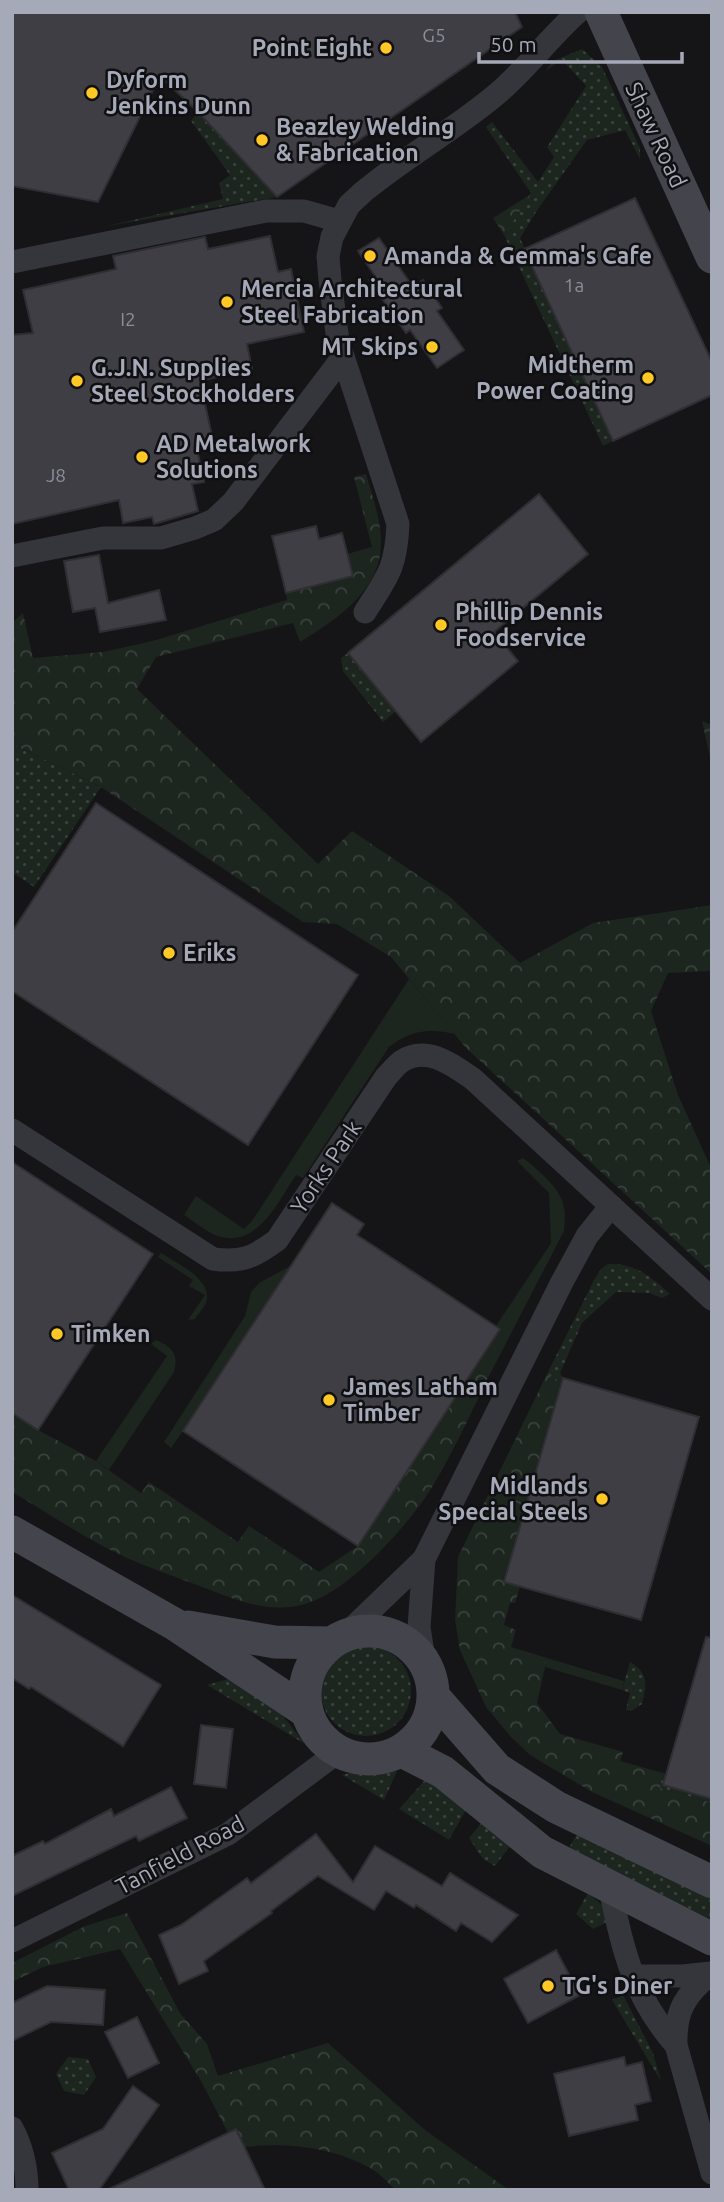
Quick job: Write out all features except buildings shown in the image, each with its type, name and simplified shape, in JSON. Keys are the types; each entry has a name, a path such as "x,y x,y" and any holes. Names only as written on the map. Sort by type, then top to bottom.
{"main road":[{"name":"Shaw Road","path":"601,12 712,257"},
{"path":"12,1532 176,1625 307,1712"},
{"path":"176,1625 275,1642 337,1640"},
{"path":"373,1630 394,1635 406,1642 424,1660 433,1684 434,1697 427,1724 416,1740 402,1751 375,1760 356,1759 338,1752 319,1736 307,1712 304,1698 309,1670 316,1658 337,1640 351,1633 373,1630"},
{"path":"434,1697 497,1769 556,1807 712,1882"},
{"path":"402,1751 443,1772 542,1852 712,1939"}],"street":[{"path":"365,612 391,573 397,552 398,524 338,341 328,256 332,237 349,205 380,177 469,117 500,92 557,30 578,12"},
{"path":"12,261 266,211 304,211 339,221"},
{"path":"12,556 103,538 160,538 214,520 233,502 343,357"},
{"name":"Yorks Park","path":"12,1129 213,1259 234,1261 257,1255 277,1241 386,1077 402,1061 417,1056 438,1057 473,1079 712,1299"},
{"path":"337,1640 424,1559 562,1282 587,1236 611,1206"},
{"path":"424,1559 419,1627 424,1660"},
{"name":"Tanfield Road","path":"12,1941 229,1834 338,1752"},
{"path":"610,1888 621,1941 632,1976 656,2024 676,2046"},
{"path":"632,1976 711,1973"},
{"path":"711,1973 690,1994 677,2018 676,2046 712,2174"},
{"path":"12,2128 24,2164 27,2190"}],"green space":[{"path":"582,49 602,67 640,148 640,159 625,130 587,140 520,238 613,441 603,446 504,235 531,193 486,127 492,122 538,182 554,157 547,147 586,86 562,60 545,71 553,61"},
{"path":"198,112 277,197 107,226 223,199 219,183 230,175 191,121"},
{"path":"531,194 504,235 493,218"},
{"path":"366,474 378,516 381,542 374,575 354,602 328,624 300,642 293,623 156,657 137,689 318,864 352,831 449,896 520,963 593,923 712,905 712,971 668,973 651,1011 678,1095 712,1170 712,1274 466,1048 391,957 337,924 303,922 101,787 12,744 12,623 23,613 33,658 103,652 153,641 287,600 286,593 352,576 347,554 372,547 354,477"},
{"path":"348,653 396,711 383,722 343,671 341,658"},
{"path":"702,721 712,725 712,766"},
{"path":"12,744 101,787 34,887 12,872"},
{"path":"409,979 455,1034 420,1032 389,1047 303,1178 296,1175 275,1208 257,1228 234,1238 221,1237 206,1231 184,1215 196,1196 244,1229 252,1221"},
{"path":"523,1158 556,1189 564,1207 564,1231 488,1378 474,1369 500,1329 496,1326 551,1243 549,1193 517,1161"},
{"path":"161,1253 193,1274 205,1288 207,1296 205,1305 195,1319 188,1320 205,1295 189,1286 193,1280 158,1257"},
{"path":"608,1264 635,1269 670,1294 662,1298 649,1293 616,1292 582,1323 560,1373 563,1378 561,1382 547,1374 594,1280"},
{"path":"292,1265 171,1448 164,1442 245,1316 251,1292 259,1283"},
{"path":"156,1340 173,1352 176,1360 174,1372 109,1470 96,1461 167,1356 151,1344"},
{"path":"474,1369 488,1378 449,1457 425,1498 396,1535 360,1570 322,1597 305,1604 277,1608 250,1604 153,1569 97,1543 12,1492 12,1413 96,1461 141,1493 149,1482 238,1542 249,1526 319,1572 358,1546"},
{"path":"547,1374 561,1382 504,1581 520,1586 515,1603 510,1603 504,1625 516,1630 511,1647 547,1658 537,1703 560,1734 623,1752 620,1761 663,1773 660,1788 712,1803 712,1846 592,1792 530,1755 486,1707 460,1650 455,1620 458,1557"},
{"path":"357,1646 375,1646 391,1653 404,1666 411,1682 411,1700 404,1716 391,1729 375,1736 357,1736 341,1729 328,1716 321,1700 321,1682 328,1666 341,1653"},
{"path":"547,1658 624,1681 622,1690 545,1667"},
{"path":"630,1662 641,1671 645,1680 642,1704 631,1711 626,1710 630,1693 622,1690"},
{"path":"235,1677 276,1707 305,1744 207,1685"},
{"path":"362,1770 397,1771 384,1800 342,1775"},
{"path":"663,1773 666,1774 663,1785 712,1799 712,1803 659,1788"},
{"path":"426,1779 467,1808 449,1840 399,1809"},
{"path":"482,1822 510,1846 495,1866 483,1859 469,1838"},
{"path":"577,1834 712,1896 712,1920 569,1848"},
{"path":"588,1893 604,1907 608,1922 593,1929 576,1914"},
{"path":"127,1913 180,2013 207,2044 218,2076 328,2043 425,2130 509,2190 396,2190 375,2171 361,2163 329,2152 295,2146 245,2147 236,2129 228,2133 201,2081 120,1949 43,1967 12,1982 12,1963 85,1926"},
{"path":"623,1995 653,2053 661,2081 612,2000"},
{"path":"68,2057 88,2059 96,2077 84,2095 64,2091 56,2074"}],"place":[{"name":"Point Eight","path":"386,48"},
{"name":"Dyform Jenkins Dunn","path":"92,93"},
{"name":"Beazley Welding & Fabrication","path":"262,140"},
{"name":"Amanda & Gemma's Cafe","path":"370,256"},
{"name":"Mercia Architectural Steel Fabrication","path":"227,302"},
{"name":"MT Skips","path":"432,347"},
{"name":"Midtherm Power Coating","path":"648,378"},
{"name":"G.J.N. Supplies Steel Stockholders","path":"77,381"},
{"name":"AD Metalwork Solutions","path":"142,457"},
{"name":"Phillip Dennis Foodservice","path":"441,625"},
{"name":"Eriks","path":"169,953"},
{"name":"Timken","path":"57,1334"},
{"name":"James Latham Timber","path":"329,1400"},
{"name":"Midlands Special Steels","path":"602,1499"},
{"name":"TG's Diner","path":"548,1986"}]}
